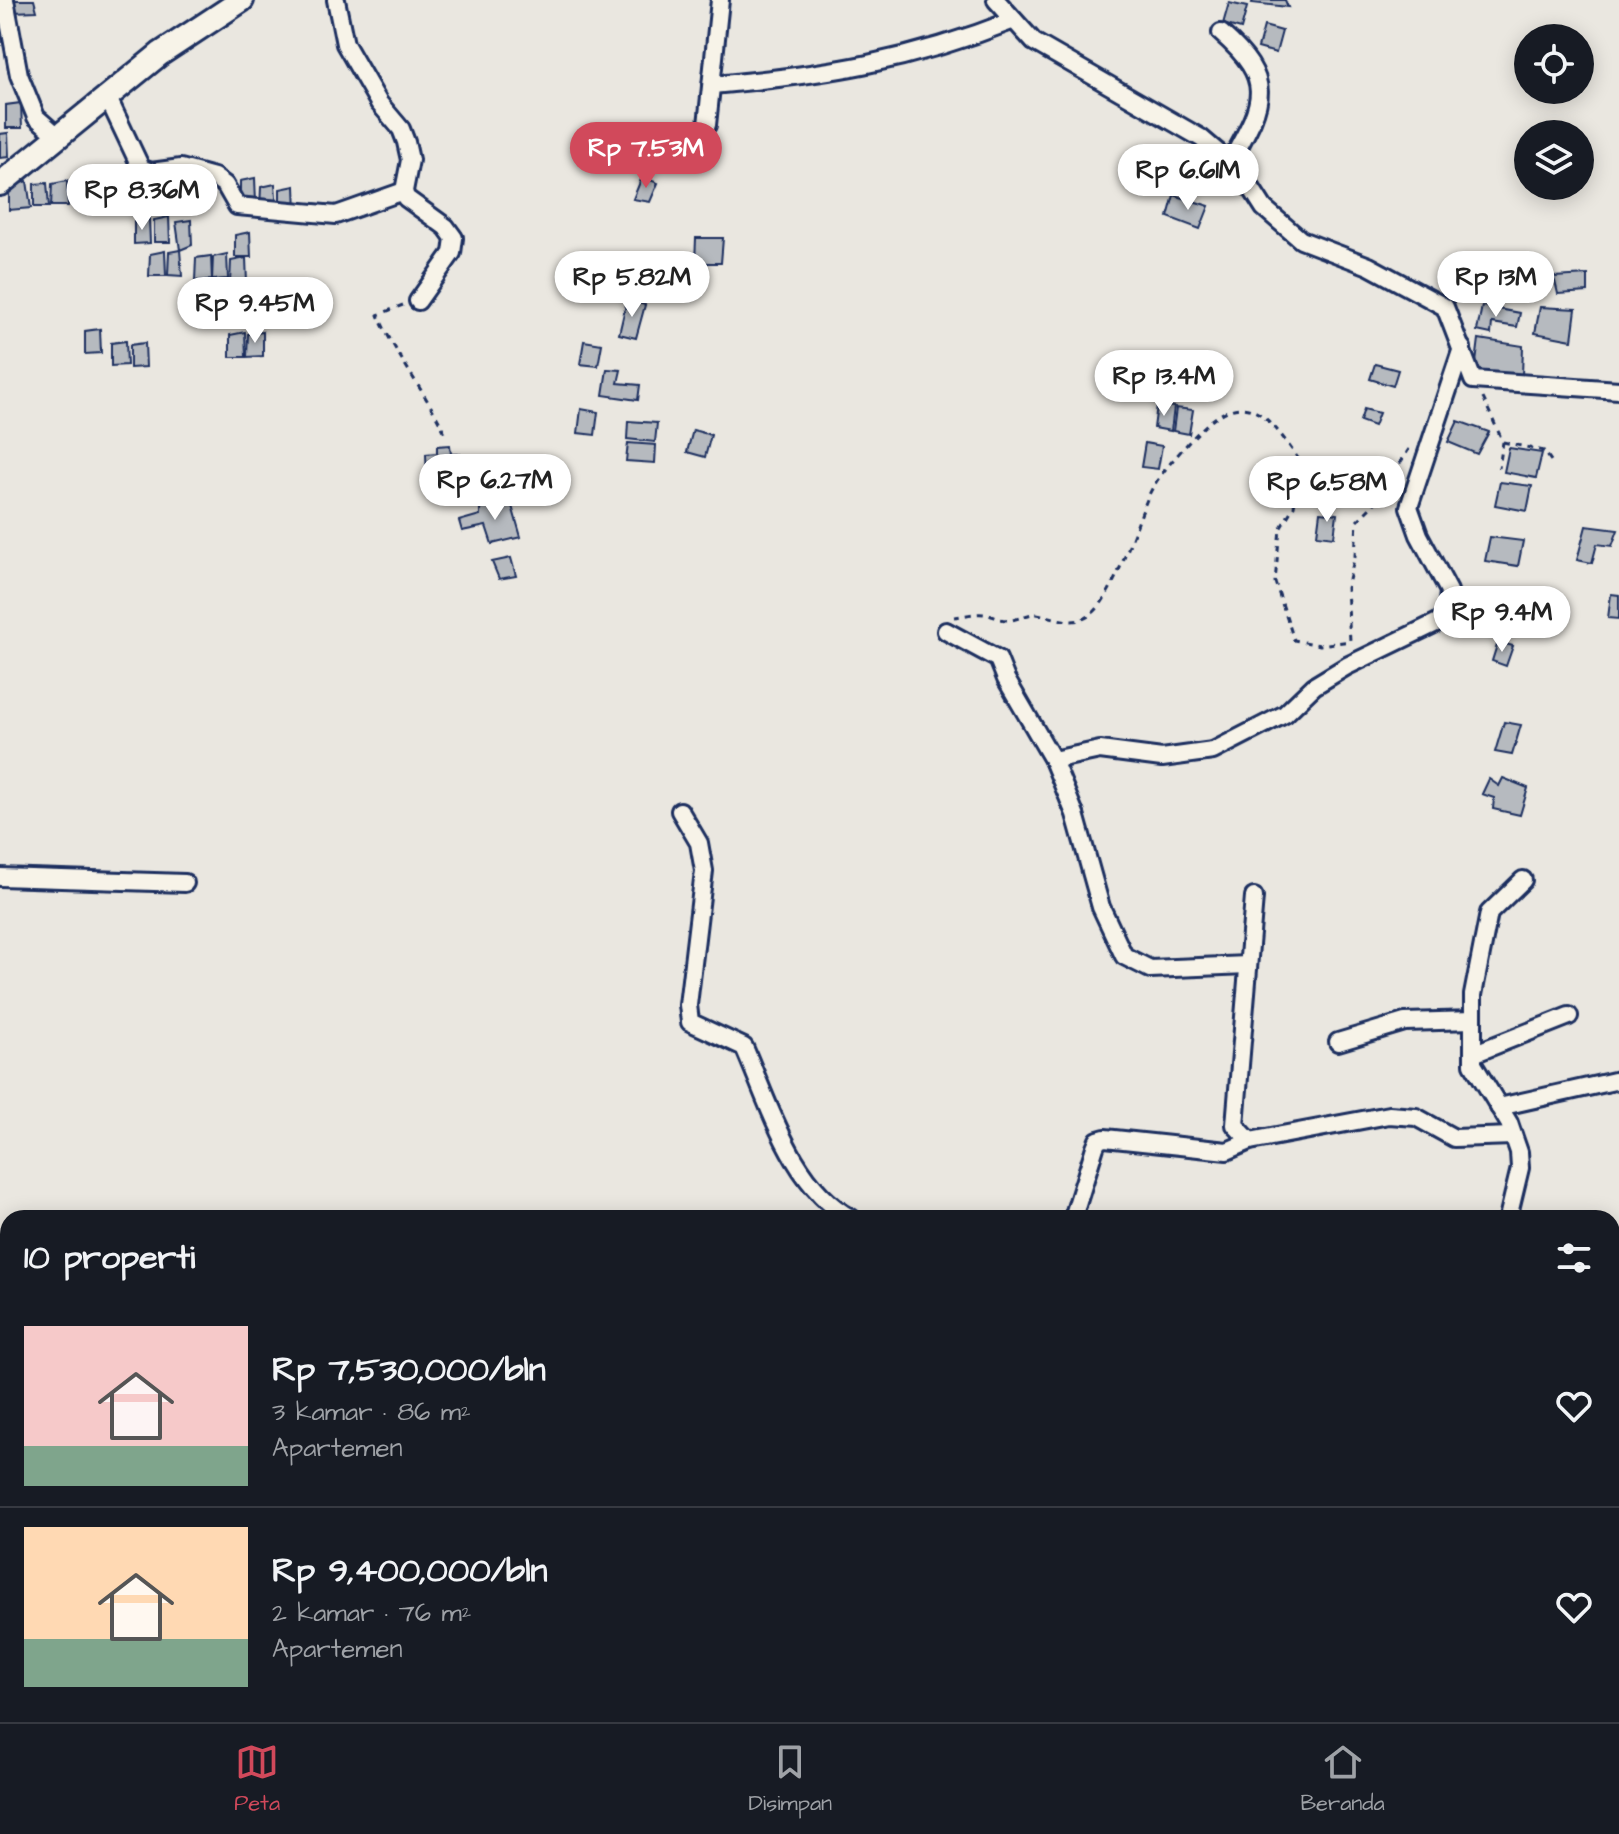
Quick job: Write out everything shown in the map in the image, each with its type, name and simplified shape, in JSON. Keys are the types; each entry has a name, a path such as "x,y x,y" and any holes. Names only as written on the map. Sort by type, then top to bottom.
{"street":[{"path":"5,0 19,75 36,117 60,138"},
{"path":"0,184 160,54 242,0"},
{"path":"336,0 345,44 379,103 401,129 406,142 410,160 404,191 413,205 446,227 454,238 452,253 418,301"},
{"path":"707,125 720,0"},
{"path":"996,0 1034,42 1201,138 1241,172 1264,208 1301,240 1369,266 1445,307 1473,380 1619,390"},
{"path":"712,85 813,76 878,64 959,42 1014,20"},
{"path":"1221,33 1242,52 1254,71 1260,91 1259,110 1230,163"},
{"path":"107,96 141,168 151,172 181,168 214,177 225,185 238,207 336,215 404,191"},
{"path":"1053,760 1100,750 1162,758 1213,751 1285,714 1314,686 1347,666 1438,622 1447,614 1449,591 1419,535 1409,507 1462,348"},
{"path":"946,631 998,659 1006,679 1053,760 1075,814 1101,907 1124,956 1150,969 1248,965"},
{"path":"680,811 699,843 704,871 688,1005 690,1022 744,1047 794,1161 837,1210"},
{"path":"0,877 185,883"},
{"path":"1510,1210 1520,1168 1513,1136 1473,1064 1473,995 1489,913 1523,880"},
{"path":"1250,1141 1235,1125 1254,897"},
{"path":"1473,1054 1569,1016"},
{"path":"1338,1042 1405,1022 1473,1020"},
{"path":"1499,1107 1619,1080"},
{"path":"1076,1210 1098,1140 1227,1151 1250,1141 1389,1115 1416,1117 1454,1138 1513,1136"}],"path":[{"path":"418,301 378,315 391,345 432,406 447,437"},
{"path":"1473,380 1503,442 1499,468"},
{"path":"946,631 954,617 983,614 1009,621 1033,613 1069,623 1093,613 1117,570 1149,494 1175,457 1210,418 1236,407 1260,413 1278,429 1301,463 1294,506 1280,529 1275,582 1294,640 1320,645 1350,641 1347,588 1355,556 1357,521 1374,504 1414,442"},
{"path":"1503,442 1544,451 1554,465"}],"building":[{"path":"13,0 34,0 37,11 13,12"},
{"path":"1253,0 1285,0 1288,7 1252,3"},
{"path":"1229,3 1247,7 1241,29 1223,24"},
{"path":"1264,26 1282,31 1276,53 1258,48"},
{"path":"21,103 22,128 6,128 6,105"},
{"path":"8,133 9,157 0,158 0,134"},
{"path":"642,177 658,183 650,202 633,199"},
{"path":"255,178 256,203 240,203 240,181"},
{"path":"27,181 31,208 9,210 9,187"},
{"path":"67,181 68,206 51,206 52,184"},
{"path":"47,183 49,207 34,207 34,184"},
{"path":"275,184 277,209 260,209 261,187"},
{"path":"295,186 296,211 280,211 280,189"},
{"path":"1174,195 1209,206 1200,229 1168,217"},
{"path":"169,217 170,242 154,242 154,220"},
{"path":"149,219 150,243 134,244 134,221"},
{"path":"191,220 192,245 180,250 176,222"},
{"path":"250,232 251,257 235,257 235,235"},
{"path":"696,238 723,238 721,263 695,263"},
{"path":"180,250 182,276 168,275 169,252"},
{"path":"165,251 166,276 149,276 150,254"},
{"path":"227,254 228,279 212,280 213,257"},
{"path":"211,256 212,280 195,281 196,258"},
{"path":"246,258 247,283 230,283 231,261"},
{"path":"666,260 683,262 679,286 663,283"},
{"path":"1588,275 1588,292 1558,294 1554,277"},
{"path":"228,288 230,313 213,313 214,290"},
{"path":"627,300 645,305 636,338 619,334"},
{"path":"1482,306 1520,313 1517,327 1492,323 1491,334 1477,331"},
{"path":"1540,307 1576,309 1572,340 1535,333"},
{"path":"100,329 101,353 85,354 85,331"},
{"path":"245,332 246,357 230,357 230,335"},
{"path":"263,332 263,356 247,357 248,334"},
{"path":"1479,339 1523,346 1522,376 1475,371"},
{"path":"126,341 127,365 111,366 111,343"},
{"path":"584,341 602,344 598,366 580,364"},
{"path":"145,343 146,367 130,368 130,345"},
{"path":"1375,364 1398,370 1393,386 1370,379"},
{"path":"607,369 621,370 618,383 640,385 638,400 603,395"},
{"path":"1157,405 1174,407 1171,431 1154,428"},
{"path":"1176,408 1193,410 1189,434 1173,431"},
{"path":"581,409 598,412 595,435 578,433"},
{"path":"1364,409 1379,413 1374,426 1360,421"},
{"path":"628,421 657,423 655,442 627,439"},
{"path":"1458,421 1489,432 1477,454 1448,442"},
{"path":"693,430 711,435 705,457 687,452"},
{"path":"628,443 656,445 655,463 626,461"},
{"path":"1145,443 1162,446 1158,469 1141,467"},
{"path":"450,445 451,454 460,454 463,479 427,478 426,454 437,453 437,446"},
{"path":"1509,448 1542,453 1536,478 1504,472"},
{"path":"1500,482 1532,486 1527,511 1495,505"},
{"path":"510,499 521,537 492,544 486,526 462,531 459,521 480,515 480,508"},
{"path":"1320,512 1337,514 1334,537 1317,535"},
{"path":"1586,526 1618,530 1612,546 1597,544 1592,563 1577,560"},
{"path":"1490,537 1523,541 1518,566 1485,561"},
{"path":"511,558 516,576 499,579 492,562"},
{"path":"1611,594 1619,595 1619,619 1608,618"},
{"path":"1498,642 1513,646 1506,666 1492,661"},
{"path":"1504,722 1521,725 1512,755 1495,752"},
{"path":"1503,778 1528,788 1520,815 1493,809 1494,798 1482,794 1489,779 1499,786"}]}
